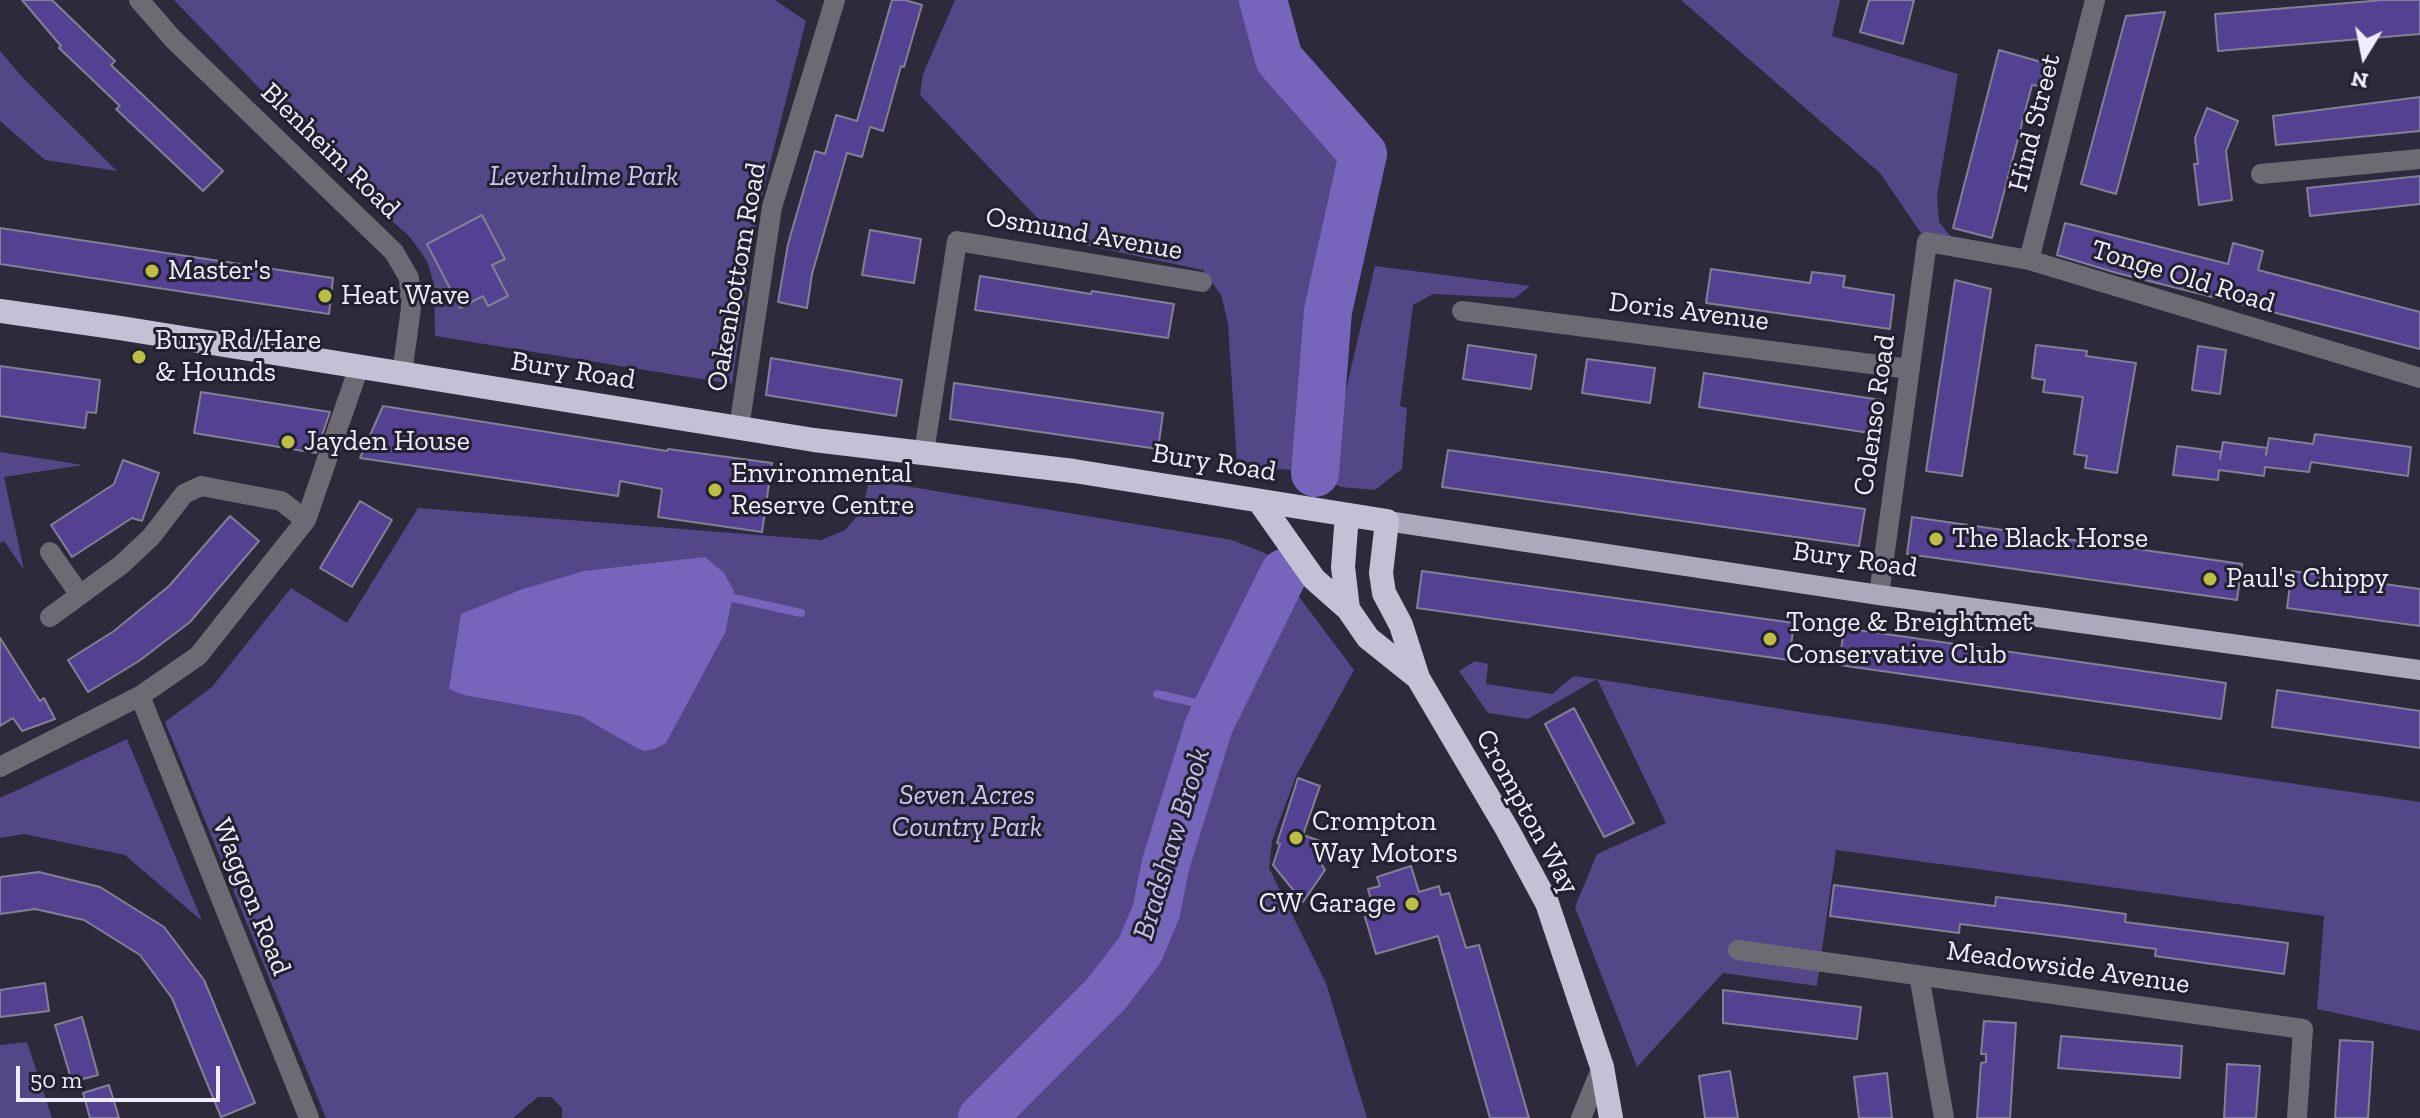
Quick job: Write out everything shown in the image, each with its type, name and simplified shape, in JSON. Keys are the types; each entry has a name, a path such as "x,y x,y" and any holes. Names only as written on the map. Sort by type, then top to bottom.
{"highway":[{"name":"Bury Road","path":"0,311 814,440 1074,471 1387,521"},
{"name":"Crompton Way","path":"1259,501 1314,579 1348,609 1368,638 1418,678"},
{"path":"1347,515 1343,567 1348,609"},
{"name":"Crompton Way","path":"1387,521 1381,583 1389,608 1401,625 1418,678 1547,903 1602,1067 1611,1118"}],"main road":[{"name":"Bury Road","path":"1387,521 1879,595 2420,670"}],"street":[{"name":"Blenheim Road","path":"139,0 173,39 394,252 409,278 411,308 402,374"},
{"name":"Oakenbottom Road","path":"739,428 772,207 835,0"},
{"name":"Hind Street","path":"2029,260 2095,0"},
{"path":"2261,174 2420,159"},
{"name":"Osmund Avenue","path":"924,452 957,241 1202,282"},
{"name":"Tonge Old Road","path":"1927,242 2029,260 2420,378"},
{"name":"Colenso Road","path":"1879,595 1927,242"},
{"name":"Doris Avenue","path":"1462,311 1910,369"},
{"path":"0,767 140,696 198,656 306,520 359,367"},
{"path":"50,617 121,565 151,537 184,494 201,486 281,501 306,520"},
{"path":"50,552 80,595"},
{"name":"Waggon Road","path":"140,696 309,1118"},
{"name":"Meadowside Avenue","path":"1738,950 2303,1029 2297,1118"},
{"path":"1919,975 1944,1118"},
{"path":"1581,1118 1602,1067"}],"green space":[{"name":"Leverhulme Park","path":"174,0 775,0 806,21 757,215 732,384 435,336 434,284 427,261 410,237 360,192"},
{"path":"955,0 1263,0 1279,59 1363,154 1328,311 1315,473 1237,464 1228,323 1221,295 1203,270 1084,245 1046,227 920,95 923,74"},
{"path":"1681,0 1840,0 1832,36 1958,74 1937,196 1939,222 1960,248 1927,242 1880,173"},
{"path":"0,51 117,171 45,160 0,121"},
{"path":"1375,266 1530,286 1515,298 1433,294 1413,305 1400,406 1407,408 1402,469 1375,490 1341,487 1325,479"},
{"path":"0,452 83,465 4,477 24,570 4,541 0,543"},
{"name":"Seven Acres Country Park","path":"869,480 1232,540 1267,554 1354,670 1296,776 1272,841 1269,868 1326,983 1367,1118 562,1118 562,1108 551,1097 538,1097 513,1118 326,1118 165,722 212,687 291,588 347,623 418,508 821,540 845,530 854,520 863,507"},
{"path":"1475,661 1488,664 1486,684 1552,694 1574,676 1597,679 1528,719 1488,713 1459,671"},
{"path":"1597,679 1800,712 2420,802 2420,1031 2317,1009 2324,916 1836,850 1817,986 1723,973 1637,1067 1575,907 1597,854 1666,823"},
{"path":"127,739 202,921 125,855 24,834 0,838 0,798"},
{"path":"27,1042 52,1118 0,1118 0,1045"}],"shaded area":[{"path":"705,557 724,573 734,591 725,633 666,743 655,749 644,751 635,747 581,716 464,695 449,689 461,614 520,590 584,571"}],"building":[{"path":"22,0 52,0 115,61 111,65 223,171 203,191 116,109 120,106 59,48 61,46"},
{"path":"892,0 922,5 883,131 870,127 862,157 847,153 812,274 807,308 778,302 788,244 815,151 825,154 836,115 857,121"},
{"path":"1869,0 1914,0 1903,44 1860,32"},
{"path":"2384,0 2420,0 2420,34 2218,51 2215,14"},
{"path":"2165,12 2116,194 2081,184 2126,16"},
{"path":"1999,50 2045,63 2039,86 2032,85 1992,238 1953,228"},
{"path":"2420,97 2420,131 2276,145 2273,116"},
{"path":"2207,108 2238,121 2226,151 2232,200 2199,205 2194,164 2198,164 2195,138"},
{"path":"2420,176 2420,204 2310,216 2307,188"},
{"path":"482,215 505,259 492,265 508,296 488,306 483,296 460,308 427,244"},
{"path":"2065,223 2228,264 2233,243 2263,251 2258,270 2420,312 2420,349 2057,255"},
{"path":"0,228 333,278 329,314 0,264"},
{"path":"870,230 921,239 914,283 862,275"},
{"path":"1711,269 1810,283 1812,272 1845,276 1843,287 1894,295 1890,329 1706,303"},
{"path":"980,276 1174,304 1168,338 975,310"},
{"path":"1955,280 1991,289 1962,476 1926,471"},
{"path":"1468,345 1536,355 1531,389 1463,379"},
{"path":"2036,345 2087,351 2086,356 2136,363 2117,473 2085,468 2087,456 2074,454 2083,397 2043,392 2045,380 2032,378"},
{"path":"2198,346 2226,350 2220,394 2192,390"},
{"path":"771,358 902,380 896,416 766,395"},
{"path":"1587,359 1655,368 1650,403 1582,393"},
{"path":"0,366 100,380 96,413 87,412 85,428 0,416"},
{"path":"1704,373 1881,400 1876,434 1699,407"},
{"path":"954,383 1163,413 1158,449 950,419"},
{"name":"Jayden House","path":"201,392 330,412 316,453 194,433"},
{"path":"383,406 667,451 772,463 762,532 658,517 662,489 620,481 618,496 360,458"},
{"path":"2315,434 2411,447 2408,476 2311,462 2309,472 2265,467 2264,476 2219,470 2218,480 2173,475 2177,446 2221,452 2220,459 2223,442 2267,448 2266,455 2269,438 2313,444"},
{"path":"1448,450 1865,509 1859,546 1442,487"},
{"path":"123,460 159,473 142,521 132,518 72,557 51,525 114,484"},
{"path":"360,501 392,520 352,587 320,568"},
{"path":"230,516 259,541 190,622 139,661 88,692 68,660 114,631 169,586"},
{"path":"1912,517 2242,564 2237,600 1907,554"},
{"path":"1422,571 1794,623 1789,660 1417,608"},
{"path":"2292,571 2420,589 2420,626 2287,608"},
{"path":"1844,628 2226,683 2221,719 1839,665"},
{"path":"0,638 40,701 44,698 55,719 22,731 13,718 0,726"},
{"path":"2277,690 2420,711 2420,748 2272,727"},
{"path":"1574,708 1634,823 1604,837 1545,724"},
{"name":"Crompton Way Motors","path":"1298,778 1320,786 1303,835 1323,842 1318,858 1325,870 1303,902 1273,865"},
{"path":"1411,866 1419,892 1439,886 1441,895 1449,893 1466,948 1479,945 1529,1118 1490,1118 1438,936 1376,954 1365,917 1375,914 1368,889 1380,886 1377,877"},
{"path":"39,872 100,887 164,927 204,980 255,1103 221,1117 172,998 140,955 84,920 35,909 0,914 0,877"},
{"path":"1834,885 1995,906 1996,897 2061,905 2126,914 2125,922 2288,943 2284,974 2155,956 2156,949 2057,936 1960,924 1959,933 1830,916"},
{"path":"45,983 49,1011 0,1017 0,990"},
{"path":"1723,990 1861,1007 1857,1039 1723,1023"},
{"path":"82,1017 98,1075 72,1082 55,1025"},
{"path":"1984,1021 2016,1023 2010,1118 1977,1118 1981,1063 1986,1062 1986,1054 1981,1054"},
{"path":"2061,1036 2182,1046 2180,1078 2058,1068"},
{"path":"2340,1040 2373,1042 2368,1118 2335,1118"},
{"path":"2227,1064 2260,1066 2256,1118 2224,1118"},
{"path":"1730,1071 1738,1118 1705,1118 1699,1076"},
{"path":"1887,1073 1892,1118 1859,1118 1854,1077"},
{"path":"109,1085 119,1118 90,1118 83,1093"}],"waterway":[{"name":"Bradshaw Brook","path":"1263,0 1279,59 1363,154 1328,311 1315,473"},
{"name":"Bradshaw Brook","path":"982,1118 1106,994 1140,950 1156,912 1166,863 1209,725 1284,573"},
{"path":"733,598 801,613"},
{"path":"1157,694 1218,708"}],"place":[{"name":"Master's","path":"152,271"},
{"name":"Heat Wave","path":"325,296"},
{"name":"Bury Rd/Hare & Hounds","path":"139,357"},
{"name":"Jayden House","path":"288,442"},
{"name":"Environmental Reserve Centre","path":"715,490"},
{"name":"The Black Horse","path":"1936,539"},
{"name":"Paul's Chippy","path":"2210,579"},
{"name":"Tonge & Breightmet Conservative Club","path":"1770,639"},
{"name":"Crompton Way Motors","path":"1296,838"},
{"name":"CW Garage","path":"1412,904"}]}
